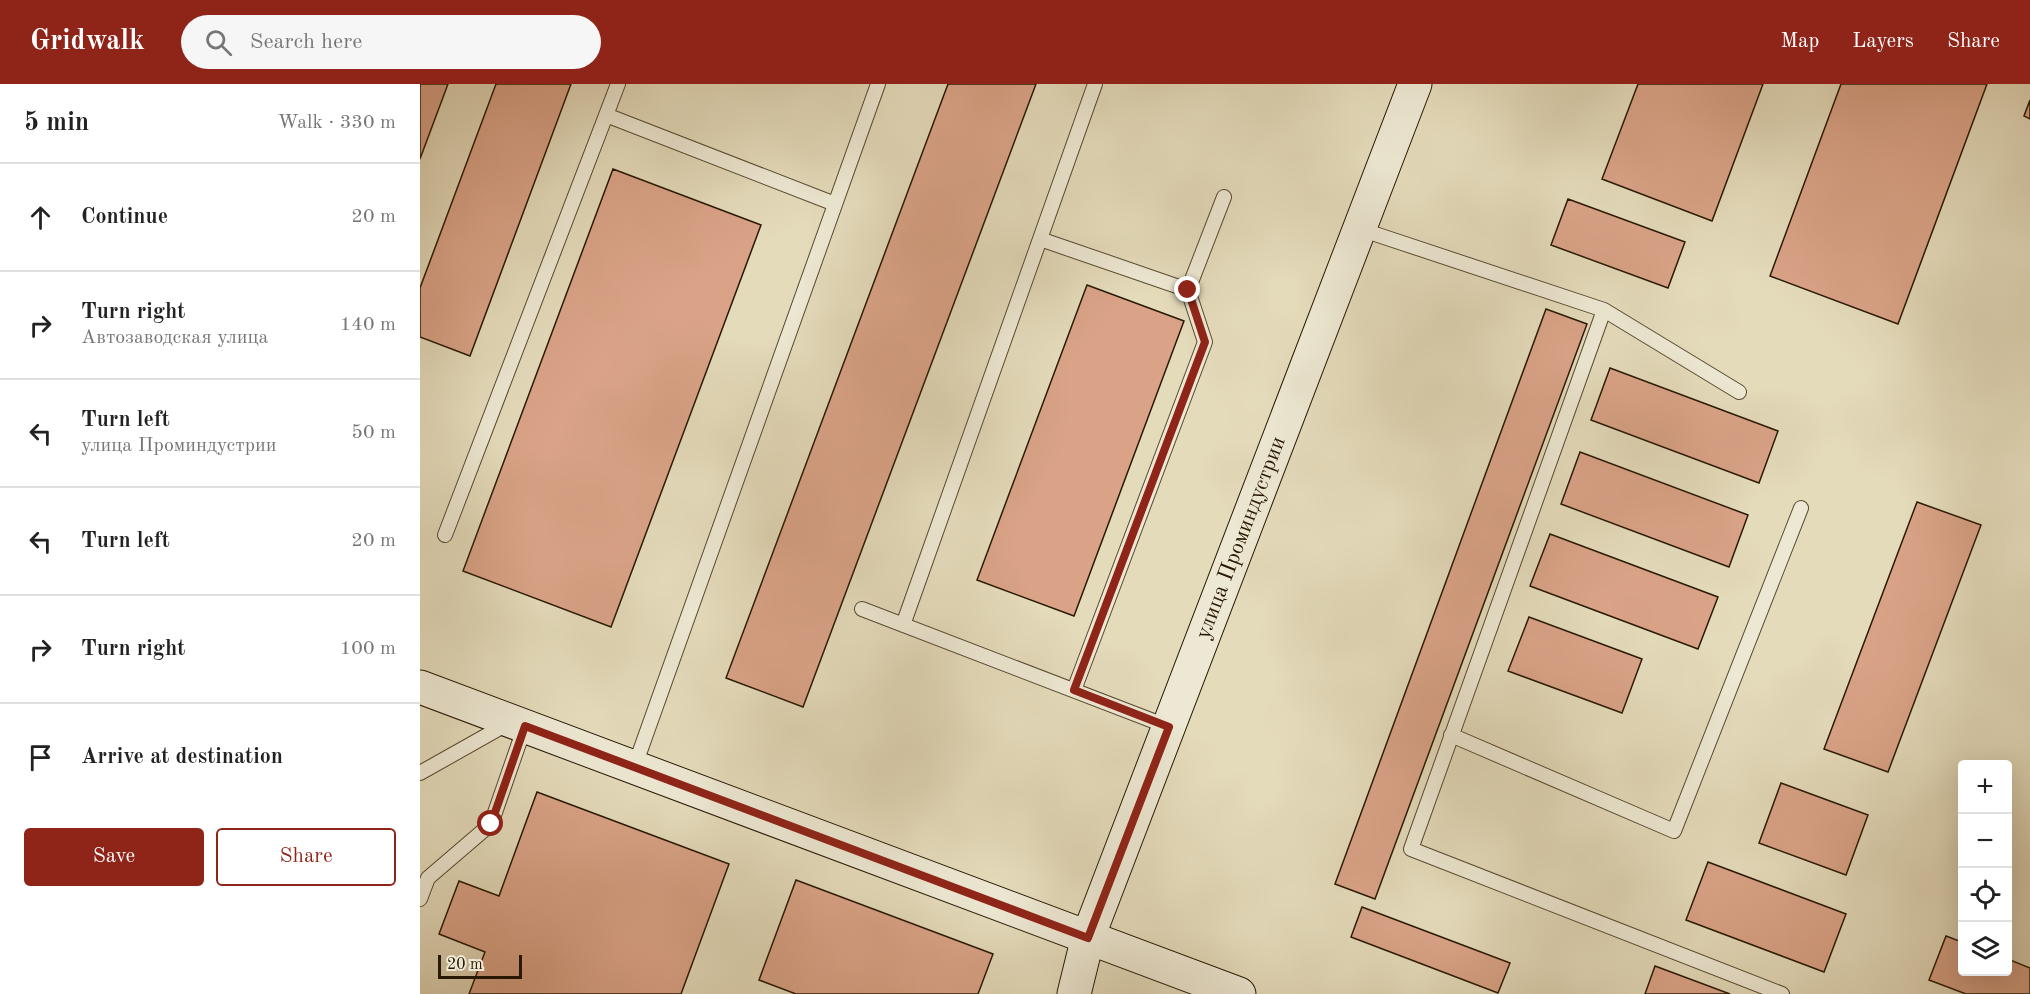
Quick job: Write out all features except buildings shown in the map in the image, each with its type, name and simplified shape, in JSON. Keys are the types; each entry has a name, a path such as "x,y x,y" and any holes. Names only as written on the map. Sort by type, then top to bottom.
{"main road":[{"name":"улица Проминдустрии","path":"1074,994 1088,938 1415,84"},
{"path":"420,687 1233,993"}],"lane":[{"path":"445,535 618,84"},
{"path":"634,768 878,84"},
{"path":"903,625 1095,84"},
{"path":"606,115 835,204"},
{"path":"1074,690 1205,342 1188,290 1224,197"},
{"path":"1360,229 1604,310 1739,392"},
{"path":"1040,239 1188,290"},
{"path":"1604,310 1411,849 1782,994"},
{"path":"1451,735 1674,831 1801,508"},
{"path":"862,609 1169,727"},
{"path":"420,773 518,724"},
{"path":"420,899 428,878 491,824 518,724"}],"route":[{"path":"491,824 525,726 1088,938 1169,727 1074,690 1205,342 1188,290"}]}
